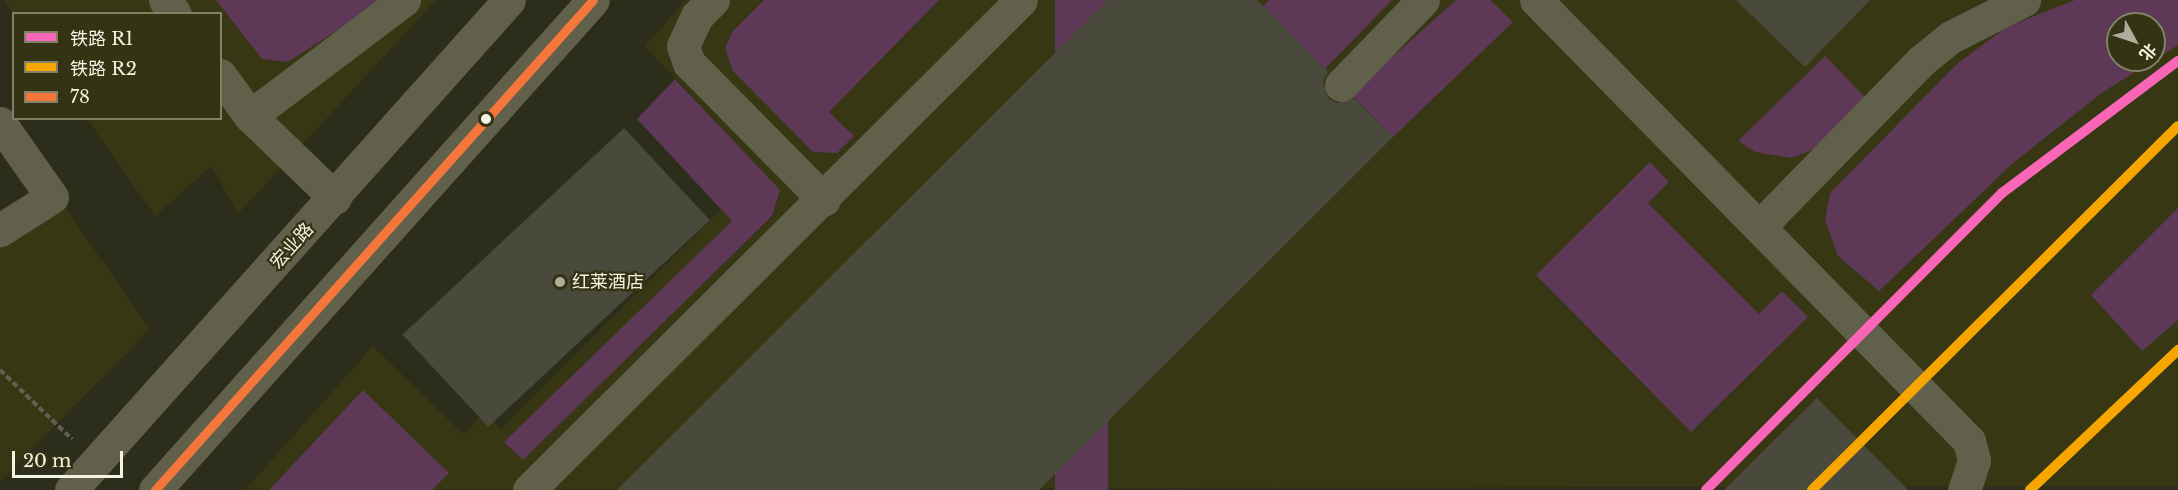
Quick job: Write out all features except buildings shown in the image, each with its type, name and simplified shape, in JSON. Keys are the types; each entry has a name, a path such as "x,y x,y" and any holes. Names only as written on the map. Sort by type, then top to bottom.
{"street":[{"path":"250,116 404,0"},
{"name":"宏业路","path":"71,490 335,198 509,0"},
{"path":"154,490 593,0"},
{"path":"713,0 697,16 683,46 689,63 824,200"},
{"path":"529,490 824,200 1021,0"},
{"path":"1341,85 1423,0"},
{"path":"1536,0 1761,225 1969,441 1974,460 1964,490"},
{"path":"1761,225 1921,61 1951,37 2024,0"},
{"path":"222,78 250,116 335,198"},
{"path":"0,123 52,197 0,230"}],"path":[{"path":"0,370 96,463"}],"shaded area":[{"path":"4,0 436,0 238,214 211,166 155,216 88,120 222,120 222,12 12,12"},
{"path":"216,0 384,0 288,62 262,59"},
{"path":"686,0 2178,0 2178,486 245,490 373,346 463,434 484,413 501,429 761,170 645,46"},
{"path":"764,0 939,0 829,112 854,136 837,153 813,152 733,71 725,48 733,31"},
{"path":"1055,0 1108,0 1108,490 1055,490"},
{"path":"1269,0 1392,0 1325,69 1263,6"},
{"path":"1456,0 1490,0 1513,22 1393,137 1351,94"},
{"path":"2075,0 2178,0 2178,45 2166,53 2166,12 2106,12 2106,72 2135,72 2103,92 2013,163 1879,291 1838,256 1825,220 1830,193 1958,63 2007,27"},
{"path":"1825,56 1867,99 1817,148 1791,158 1755,152 1738,141"},
{"path":"675,79 780,190 772,216 523,460 504,442 732,221 637,119"},
{"path":"1650,162 1669,182 1648,203 1759,314 1782,291 1808,317 1691,432 1536,275"},
{"path":"64,206 150,329 0,482 0,245"},
{"path":"2178,208 2178,320 2142,351 2091,295"},
{"path":"363,390 449,473 432,490 269,490"}],"rail line":[{"name":"R1","path":"1706,490 2002,193 2178,61"},
{"name":"R2","path":"1812,490 2178,126"},
{"name":"R2","path":"2030,490 2178,350"}],"transit line":[{"name":"78","path":"155,490 593,0"}],"place":[{"name":"红莱酒店","path":"560,282"}]}
